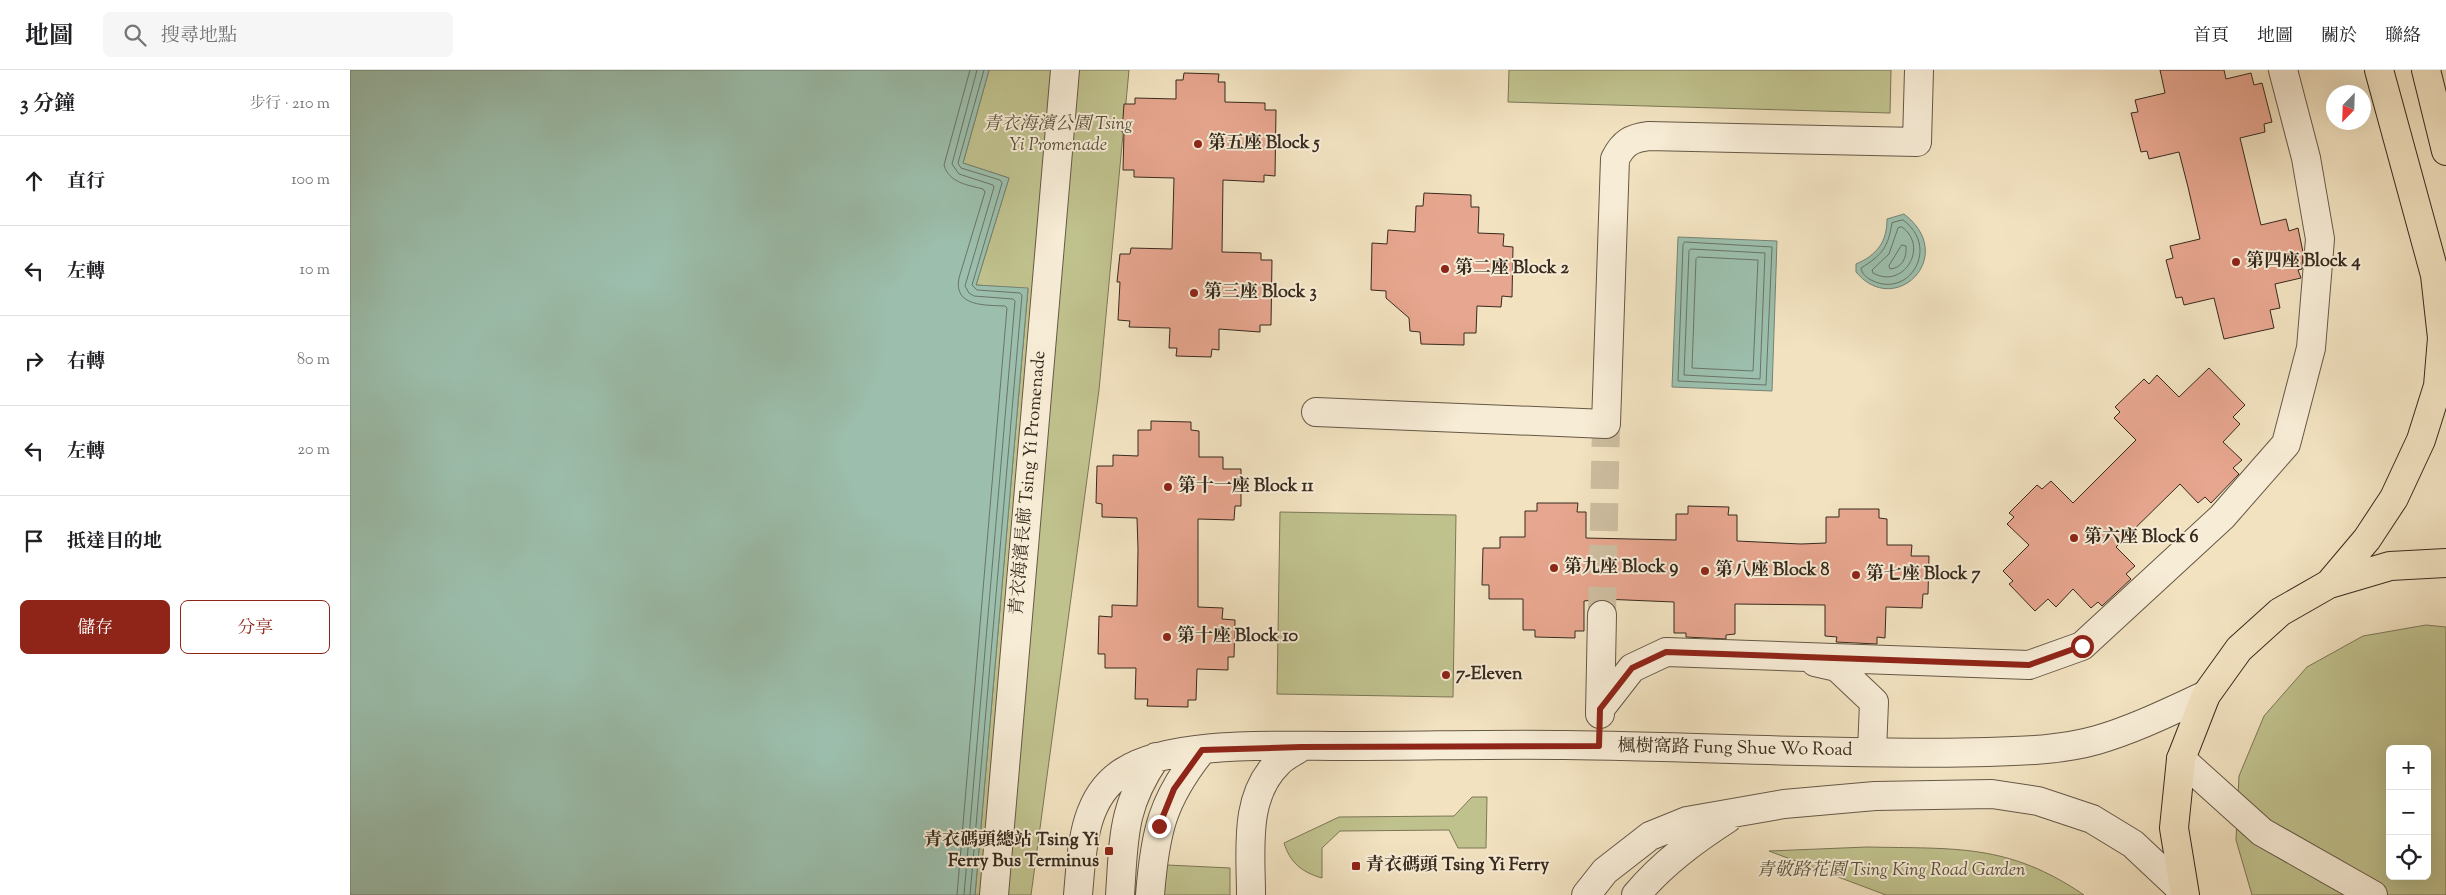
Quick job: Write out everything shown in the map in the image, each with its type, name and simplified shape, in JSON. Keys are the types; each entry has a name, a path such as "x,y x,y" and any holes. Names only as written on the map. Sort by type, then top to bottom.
{"main road":[{"path":"2329,584 2367,539 2394,498 2421,440 2438,386 2442,338 2434,274 2379,70"},
{"path":"2426,70 2446,148"},
{"path":"2184,893 2174,828 2181,759 2206,695 2238,649 2280,612 2329,584 2390,566 2446,563"}],"street":[{"name":"青衣海濱長廊 Tsing Yi Promenade","path":"994,895 1065,70"},
{"path":"1316,412 1606,424 1615,159 1622,146 1634,138 1649,136 1917,142 1919,70"},
{"path":"1600,709 1632,668 1666,652 2029,665 2082,646 2222,517 2286,444 2311,348 2320,239 2306,158 2283,70"},
{"path":"1599,746 1602,615"},
{"path":"1787,656 1837,667 1874,702 1872,752"},
{"name":"楓樹窩路 Fung Shue Wo Road","path":"1078,895 1084,831 1093,809 1105,789 1120,774 1156,757 1202,750 1301,747 1599,746 1950,753 2043,749 2097,740 2152,719 2206,695"},
{"path":"1271,895 1259,885 1251,883 1253,807 1261,786 1279,762 1301,747"},
{"path":"1150,895 1153,851 1159,826 1174,789 1202,750"},
{"path":"1120,895 1126,824 1131,801 1141,779 1156,757"},
{"path":"2181,759 2262,832 2373,895"},
{"path":"1586,895 1605,871 1650,836 1687,821 1784,804 1875,796 1992,794 2038,801 2092,819 2134,844 2184,893"},
{"path":"1636,895 1653,875 1692,842 1737,813"}],"green space":[{"name":"青衣海濱公園 Tsing Yi Promenade","path":"989,70 1129,70 1099,390 1031,895 975,895 1028,289 976,285 1009,178 963,163"},
{"path":"1509,70 1891,70 1890,113 1508,102"},
{"path":"1280,512 1456,515 1453,697 1277,694"},
{"path":"2426,625 2446,627 2446,895 2252,895 2236,840 2239,776 2264,716 2307,667 2363,636"},
{"path":"1472,797 1487,797 1486,848 1458,848 1449,830 1340,831 1322,848 1322,878 1308,873 1297,865 1286,850 1284,843 1339,817 1454,816"},
{"name":"青敬路花園 Tsing King Road Garden","path":"1867,847 1954,849 2005,857 2056,878 2084,895 1886,895 1769,851"},
{"path":"1167,865 1230,868 1230,895 1164,895"}],"water":[{"path":"350,70 989,70 963,163 1009,178 976,285 1028,288 975,895 350,895"},
{"path":"1904,214 1919,230 1925,247 1923,263 1915,276 1903,285 1888,289 1872,285 1856,272 1856,264 1870,256 1879,247 1887,227 1887,219"},
{"path":"1678,237 1777,241 1772,391 1672,387"}],"building":[{"path":"2160,70 2224,70 2226,79 2251,73 2254,85 2262,83 2272,122 2264,124 2265,132 2240,138 2261,225 2286,219 2289,231 2298,228 2303,252 2302,269 2298,270 2301,278 2275,284 2280,308 2270,310 2274,328 2224,339 2214,298 2184,305 2182,297 2176,298 2166,260 2173,258 2170,246 2200,239 2188,187 2179,152 2149,159 2147,151 2141,152 2131,113 2138,112 2135,100 2165,93"},
{"path":"1184,73 1219,74 1218,82 1225,82 1225,102 1265,103 1265,110 1276,110 1275,176 1264,175 1264,182 1223,180 1222,252 1261,253 1261,260 1272,260 1271,325 1260,325 1260,332 1219,329 1219,350 1212,349 1211,357 1176,356 1177,348 1169,348 1170,328 1129,327 1130,321 1118,320 1120,282 1117,282 1120,254 1130,254 1131,248 1172,249 1174,178 1134,177 1134,170 1123,170 1124,132 1122,132 1124,104 1135,104 1135,98 1176,99 1176,80 1183,80"},
{"name":"第二座 Block 2","path":"1424,193 1471,195 1471,207 1479,207 1478,233 1504,234 1503,246 1513,247 1512,297 1502,296 1501,307 1477,306 1476,333 1464,333 1464,345 1421,344 1420,332 1410,331 1409,318 1386,298 1386,291 1371,290 1372,243 1387,244 1388,230 1415,232 1416,206 1423,206"},
{"path":"2209,368 2245,405 2233,417 2240,424 2223,442 2242,460 2233,468 2239,474 2211,503 2205,497 2198,503 2180,484 2116,547 2135,566 2126,574 2131,579 2102,606 2098,602 2091,608 2073,589 2056,607 2048,599 2035,611 2009,584 2013,581 2003,571 2029,545 2007,524 2014,517 2009,513 2037,485 2042,489 2051,481 2073,503 2136,440 2114,418 2120,412 2115,407 2144,379 2149,384 2157,375 2179,397"},
{"path":"1151,421 1191,422 1191,430 1199,431 1199,457 1223,457 1223,469 1241,469 1241,506 1235,506 1234,520 1198,519 1198,607 1223,608 1222,619 1235,620 1234,657 1228,657 1228,670 1197,669 1196,700 1188,700 1188,707 1147,706 1148,699 1135,699 1136,668 1105,668 1105,654 1098,654 1099,616 1112,617 1112,605 1137,606 1138,549 1137,518 1102,517 1102,504 1096,503 1097,466 1113,466 1113,455 1138,456 1138,430 1151,430"},
{"path":"1537,503 1578,503 1577,512 1586,512 1586,538 1676,540 1676,514 1688,514 1688,506 1729,507 1728,515 1737,515 1737,541 1801,544 1826,543 1826,517 1839,517 1839,509 1879,509 1879,518 1887,519 1887,545 1912,545 1911,556 1929,556 1928,594 1923,594 1922,608 1886,607 1885,638 1877,637 1877,644 1836,642 1837,637 1825,636 1825,605 1735,604 1735,634 1726,635 1726,639 1686,637 1686,633 1674,633 1674,602 1603,599 1584,601 1584,631 1575,631 1575,638 1535,637 1535,630 1523,630 1523,599 1489,599 1489,585 1482,585 1483,548 1500,548 1500,537 1525,537 1525,511 1537,511"}],"tunnel":[{"path":"1602,615 1606,424"}],"place":[{"name":"第五座 Block 5","path":"1198,144"},
{"name":"第四座 Block 4","path":"2236,262"},
{"name":"第二座 Block 2","path":"1445,269"},
{"name":"第三座 Block 3","path":"1194,293"},
{"name":"第十一座 Block 11","path":"1168,487"},
{"name":"第六座 Block 6","path":"2074,538"},
{"name":"第九座 Block 9","path":"1554,568"},
{"name":"第八座 Block 8","path":"1705,571"},
{"name":"第七座 Block 7","path":"1856,575"},
{"name":"第十座 Block 10","path":"1167,637"},
{"name":"7-Eleven","path":"1446,675"},
{"name":"青衣碼頭總站 Tsing Yi Ferry Bus Terminus","path":"1109,851"},
{"name":"青衣碼頭 Tsing Yi Ferry","path":"1356,866"}],"route":[{"path":"1159,826 1174,789 1185,771 1202,750 1221,747 1599,746 1600,709 1632,668 1666,652 2029,665 2082,646"}]}
